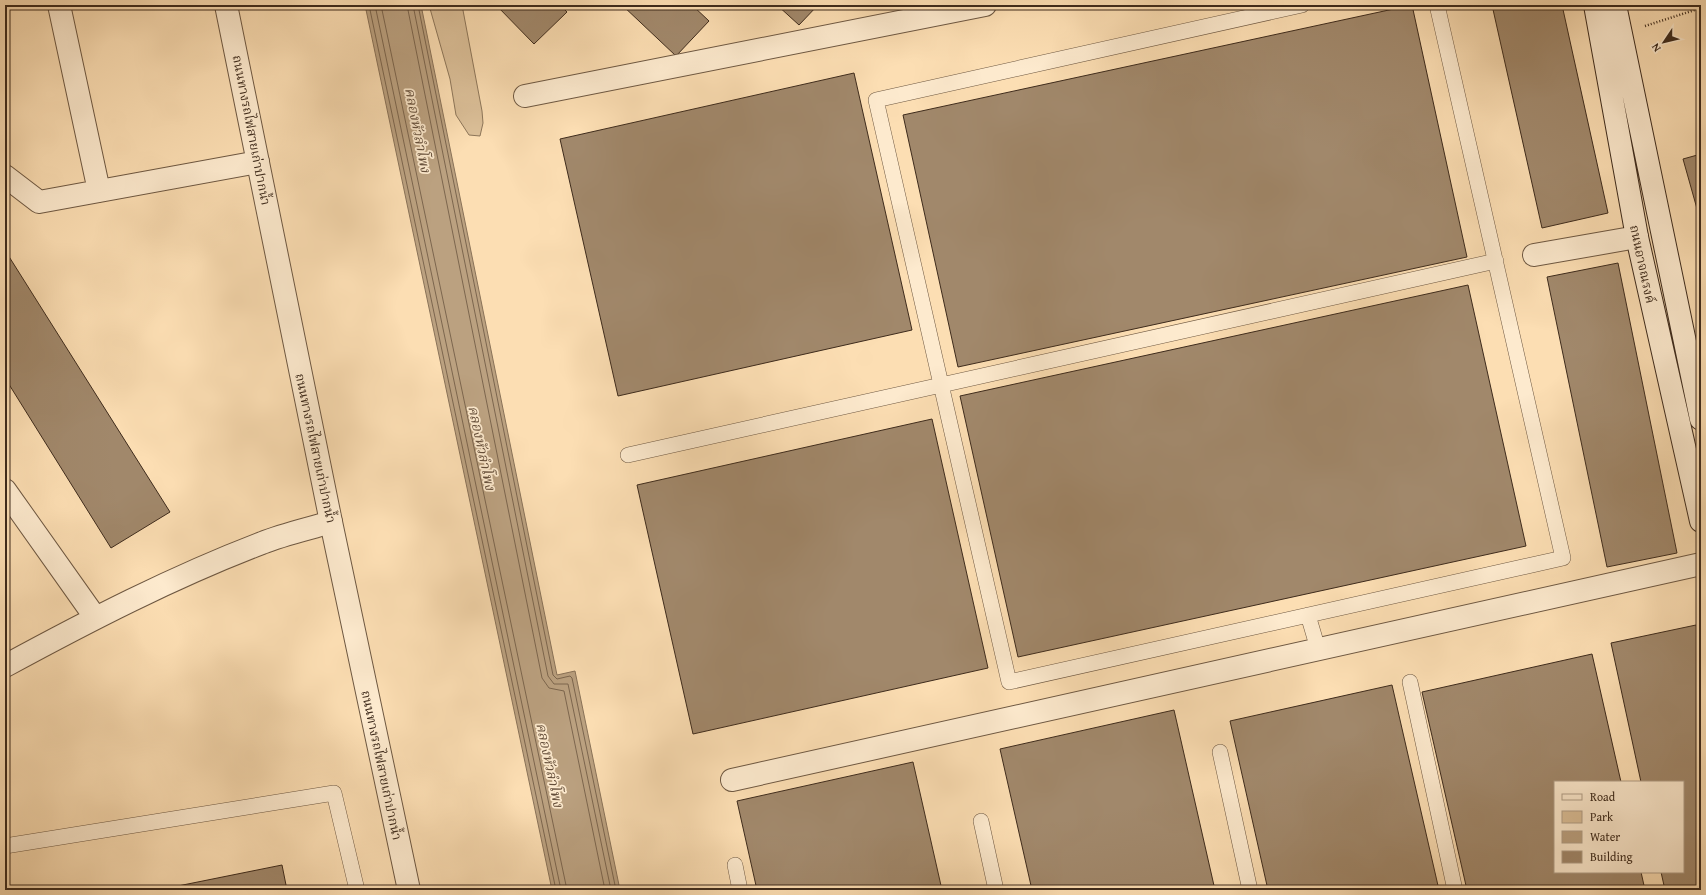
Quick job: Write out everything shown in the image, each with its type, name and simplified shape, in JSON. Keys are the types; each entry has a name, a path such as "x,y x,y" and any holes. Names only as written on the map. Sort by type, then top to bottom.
{"street":[{"path":"59,5 99,191"},
{"name":"ถนนทางรถไฟสายเก่าปากน้ำ","path":"226,5 331,522 409,890"},
{"name":"ถนนอาจณรงค์","path":"1595,5 1637,237 1701,521"},
{"name":"ถนนอาจณรงค์","path":"1615,5 1620,34 1694,356 1701,419"},
{"path":"525,96 975,6"},
{"path":"5,176 39,202 258,162"},
{"path":"1534,255 1637,237"},
{"path":"5,490 95,617"},
{"path":"5,666 95,617 262,543 331,522"},
{"path":"732,780 1701,564"}],"lane":[{"path":"1302,5 876,100 1009,682 1563,558 1437,5"},
{"path":"628,455 1496,261"},
{"path":"1308,615 1318,649"},
{"path":"1410,682 1455,890"},
{"path":"1220,752 1250,890"},
{"path":"5,846 334,793 357,890"},
{"path":"981,821 996,890"},
{"path":"735,865 740,890"}],"path":[{"path":"1620,34 1701,8"}],"green space":[{"path":"429,5 462,5 482,111 483,123 480,136 469,135 456,115 450,79"}],"water":[{"name":"คลองหัวลำโพง","path":"365,5 421,5 557,675 575,671 620,890 552,890"}],"building":[{"path":"496,5 560,5 567,12 534,44"},
{"path":"622,5 692,5 709,21 676,56"},
{"path":"777,5 818,5 799,25"},
{"path":"1412,5 1467,257 958,367 903,115"},
{"path":"1492,5 1562,5 1608,213 1542,228"},
{"path":"854,73 912,330 618,396 560,139"},
{"path":"1701,154 1701,223 1683,159"},
{"path":"8,255 170,512 111,548 5,378 5,257"},
{"path":"1618,263 1677,553 1607,567 1547,277"},
{"path":"1468,285 1526,546 1018,657 960,396"},
{"path":"932,419 988,668 693,734 637,485"},
{"path":"1696,625 1701,646 1701,890 1665,890 1661,873 1684,873 1684,781 1641,781 1611,643"},
{"path":"1592,654 1621,781 1554,781 1554,873 1641,873 1645,890 1467,890 1422,692"},
{"path":"1392,685 1439,890 1268,890 1230,721"},
{"path":"1174,710 1215,890 1032,890 1000,749"},
{"path":"913,762 942,890 757,890 737,801"},
{"path":"282,865 287,890 158,890"}]}
